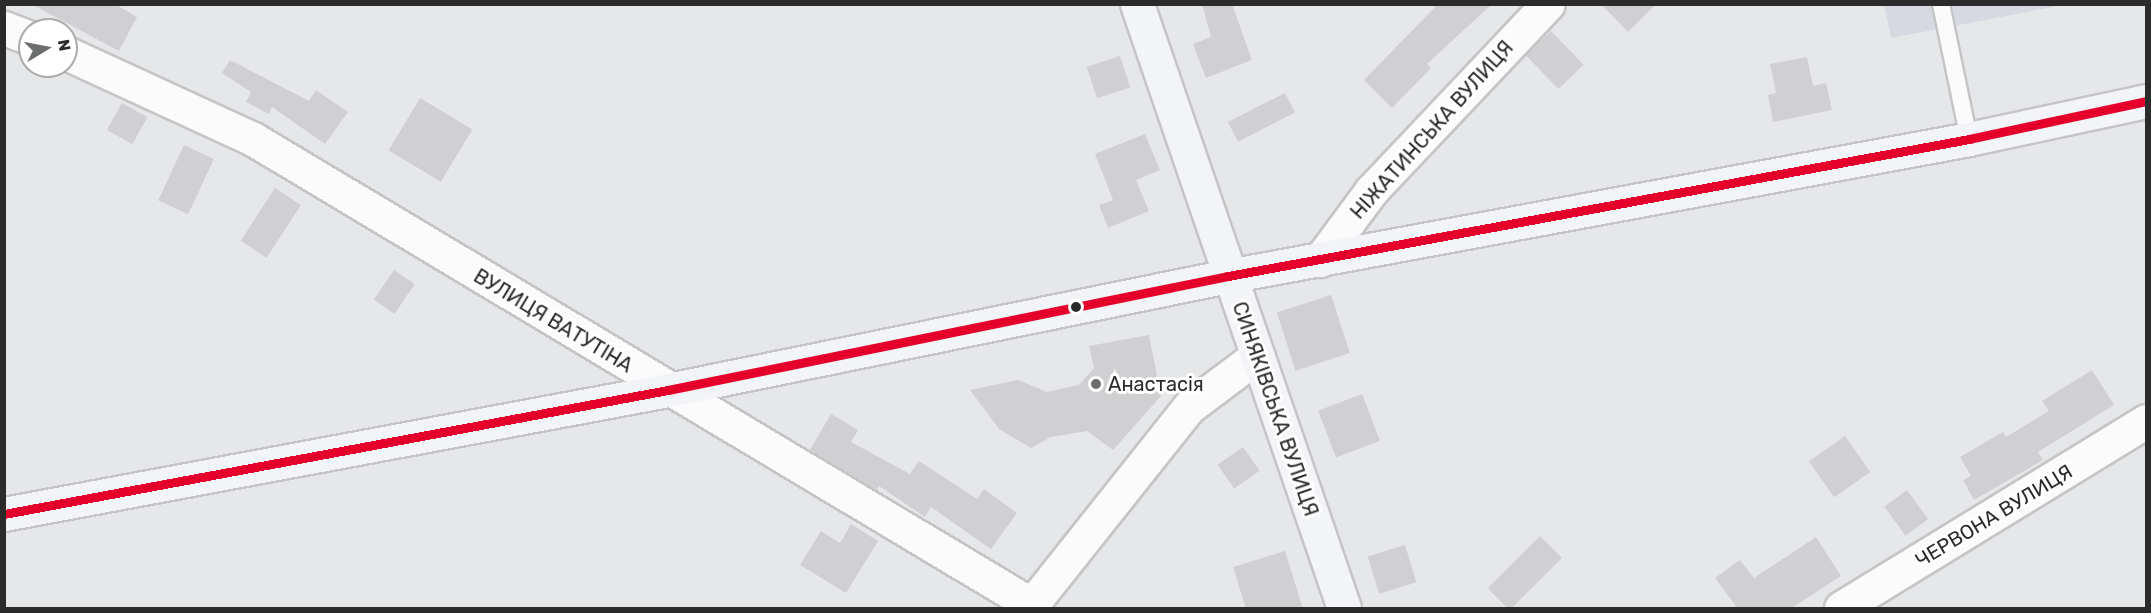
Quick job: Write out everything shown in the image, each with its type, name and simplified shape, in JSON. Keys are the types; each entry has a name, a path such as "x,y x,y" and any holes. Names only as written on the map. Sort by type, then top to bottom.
{"street":[{"name":"СИНЯКІВСЬКА ВУЛИЦЯ","path":"1137,4 1228,276 1344,609"},
{"name":"НІЖАТИНСЬКА ВУЛИЦЯ","path":"1320,260 1371,191 1548,4"},
{"name":"ВУЛИЦЯ ВАТУТІНА","path":"78,59 253,139 1031,607"},
{"path":"4,514 668,390 1228,276 1969,139 2146,101"},
{"path":"1031,607 1189,407 1257,356"},
{"name":"ЧЕРВОНА ВУЛИЦЯ","path":"1841,609 2146,421"}],"lane":[{"path":"1941,4 1969,139"}],"shaded area":[{"path":"1884,4 2064,5 1891,38"}],"building":[{"path":"31,4 115,4 137,17 119,51 78,29 78,18 57,18"},
{"path":"1202,4 1232,4 1252,60 1206,78 1193,44 1211,37"},
{"path":"1438,4 1492,4 1427,64 1431,68 1392,108 1364,80"},
{"path":"1601,4 1656,4 1628,32"},
{"path":"1551,31 1584,65 1558,89 1526,55"},
{"path":"1120,56 1130,87 1097,98 1087,67"},
{"path":"1807,57 1813,86 1826,83 1832,110 1773,122 1768,95 1776,93 1770,64"},
{"path":"230,60 309,101 316,90 348,112 325,144 272,107 269,114 246,102 251,92 222,73"},
{"path":"1285,93 1295,113 1238,142 1228,122"},
{"path":"420,98 472,129 441,182 389,150"},
{"path":"122,103 147,117 132,144 107,130"},
{"path":"1145,134 1160,170 1136,180 1149,211 1108,228 1099,205 1113,200 1095,154"},
{"path":"184,145 214,159 188,214 158,200"},
{"path":"275,188 301,205 267,258 241,241"},
{"path":"394,270 415,284 395,314 374,300"},
{"path":"1331,295 1350,353 1296,371 1277,313"},
{"path":"1149,335 1161,396 1113,450 1087,431 1051,437 1031,448 999,429 970,390 1018,380 1047,392 1079,385 1094,368 1089,346"},
{"path":"2092,370 2114,405 2038,452 2043,460 1974,500 1963,480 1971,476 1960,457 2003,432 2006,437 2049,411 2042,401"},
{"path":"1362,394 1380,441 1336,458 1318,411"},
{"path":"831,414 858,430 851,442 910,474 919,461 977,499 984,489 1017,513 991,549 931,507 925,517 879,486 877,490 810,450"},
{"path":"1845,436 1870,472 1834,497 1809,461"},
{"path":"1243,447 1260,471 1234,489 1218,465"},
{"path":"1907,490 1928,519 1906,536 1884,506"},
{"path":"851,524 878,541 846,593 800,565 821,531 840,543"},
{"path":"1540,536 1562,558 1512,608 1507,608 1488,588"},
{"path":"1816,537 1841,576 1790,609 1738,609 1715,578 1740,560 1754,578"},
{"path":"1405,545 1416,582 1379,594 1368,556"},
{"path":"1285,551 1303,609 1246,609 1233,567"}],"transit line":[{"path":"4,514 668,390 1228,276 1969,139 2146,101"}],"place":[{"name":"Анастасія","path":"1096,384"}]}
